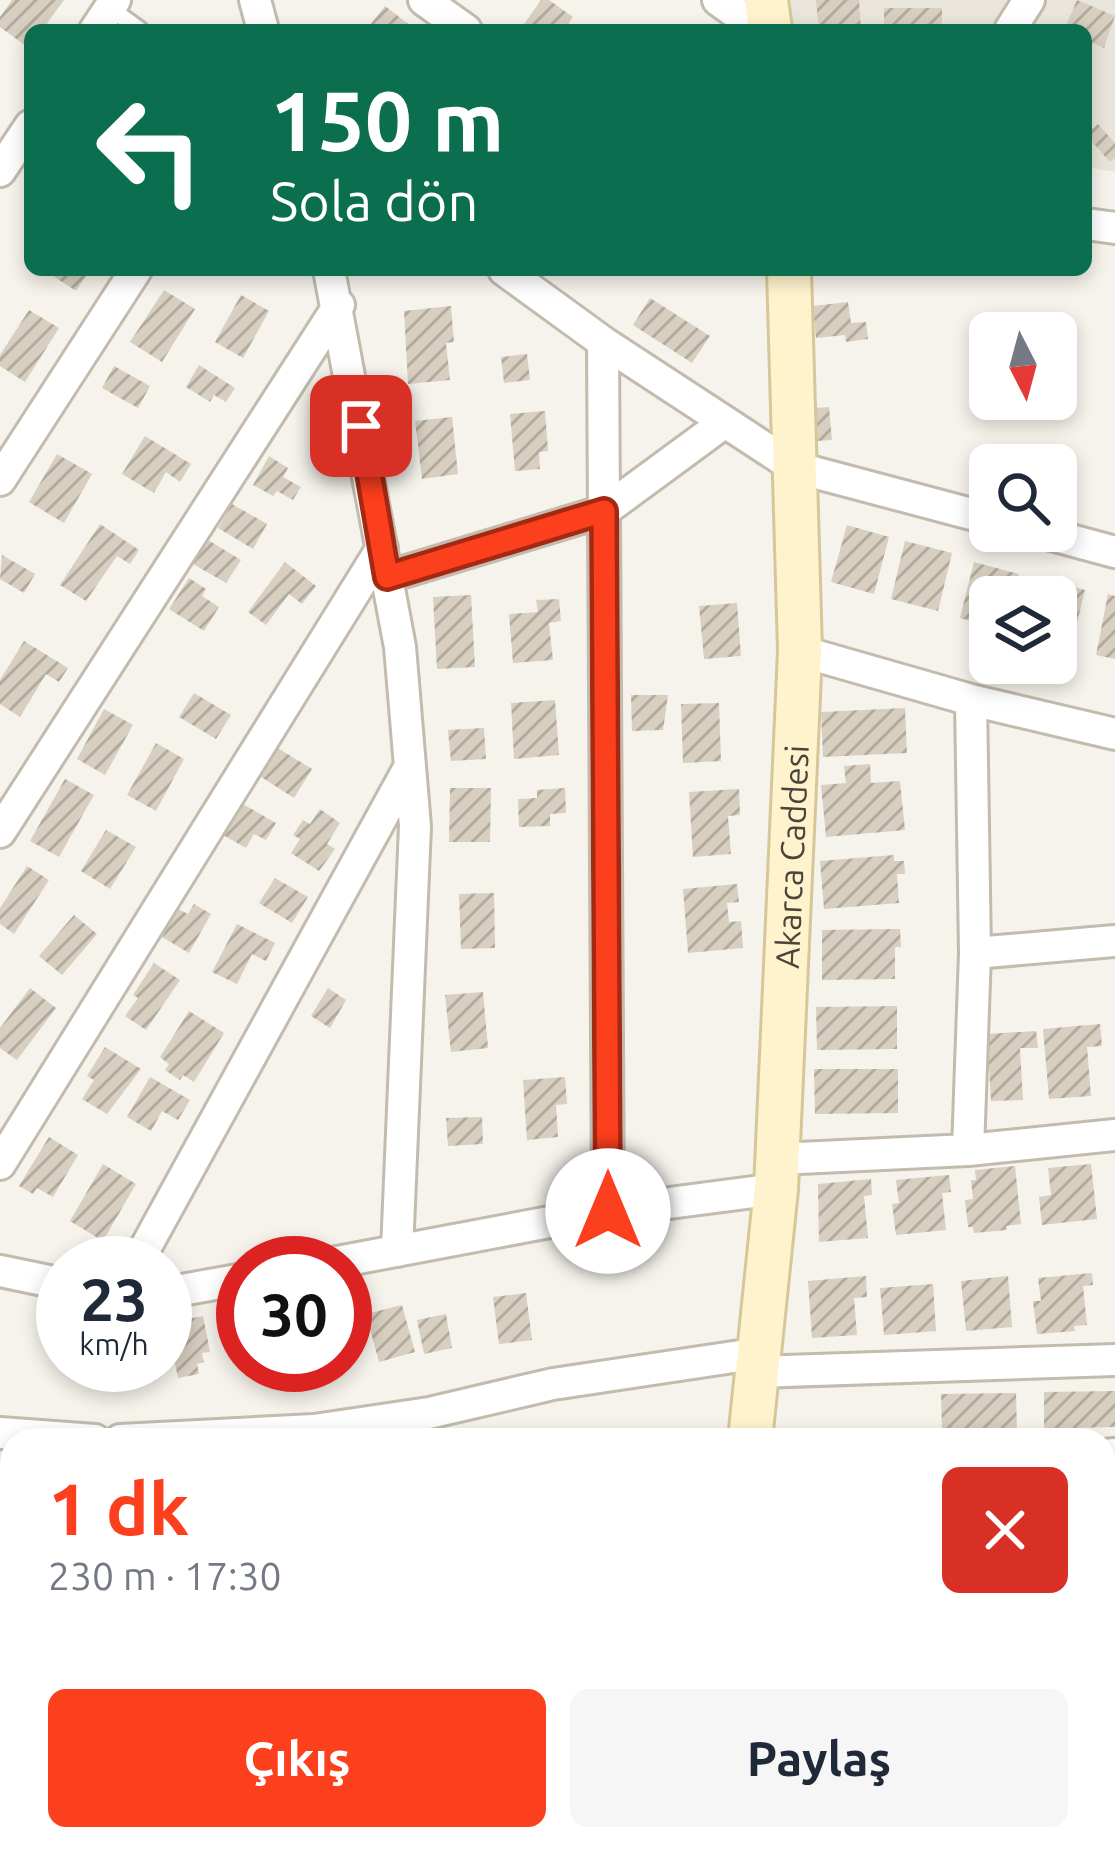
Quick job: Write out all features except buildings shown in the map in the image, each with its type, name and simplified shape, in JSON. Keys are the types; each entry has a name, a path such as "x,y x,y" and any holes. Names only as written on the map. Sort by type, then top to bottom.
{"main road":[{"name":"Akarca Caddesi","path":"751,1428 777,1174 800,651 789,276"}],"street":[{"path":"424,0 458,24"},
{"path":"718,0 752,24"},
{"path":"0,171 24,135"},
{"path":"0,480 132,276"},
{"path":"331,276 400,647 415,826 397,1251"},
{"path":"512,276 603,342 794,467 969,513"},
{"path":"0,832 339,305"},
{"path":"603,342 608,1211"},
{"path":"0,1165 385,562 604,511 724,422"},
{"path":"1077,542 1115,552"},
{"path":"800,651 970,700 1115,734"},
{"path":"968,1150 975,953 970,700"},
{"path":"151,1236 410,766"},
{"path":"975,953 1115,941"},
{"path":"372,1256 777,1174 1115,1135"},
{"path":"0,1271 36,1278"},
{"path":"372,1428 429,1426 553,1384 759,1363 1115,1360"}],"shaded area":[{"path":"776,0 1115,0 1115,172 1092,168 1092,24 779,24"}],"route":[{"path":"361,426 387,577 604,511 608,1211"}]}
